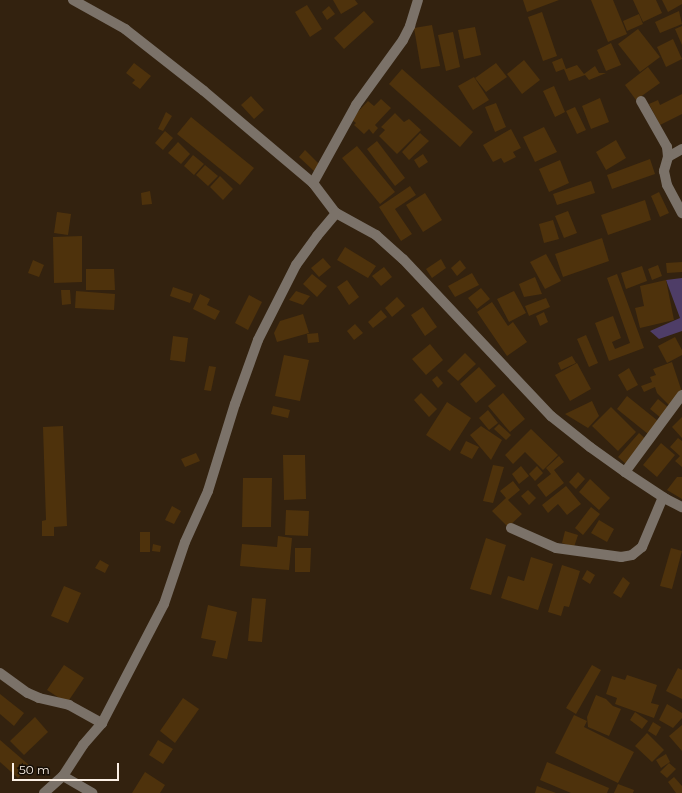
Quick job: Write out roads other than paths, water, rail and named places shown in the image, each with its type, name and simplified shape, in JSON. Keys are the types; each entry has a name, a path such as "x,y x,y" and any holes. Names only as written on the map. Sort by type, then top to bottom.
{"street":[{"path":"73,0 126,29 204,91 313,183 336,213 376,235 403,259 551,416 590,448 663,497 682,507"},
{"path":"313,183 356,105 403,40 410,26 418,0"},
{"path":"641,101 667,147 668,157 664,171 667,185 682,213"},
{"path":"668,157 682,149"},
{"path":"44,793 63,776 83,744 102,723 164,604 185,542 208,491 235,404 258,340 296,265 336,213"},
{"path":"625,472 682,395"},
{"path":"511,528 556,548 621,557 632,556 642,547 663,497"},
{"path":"0,673 28,693 39,698 69,705 102,723"},
{"path":"63,776 93,793"}]}
